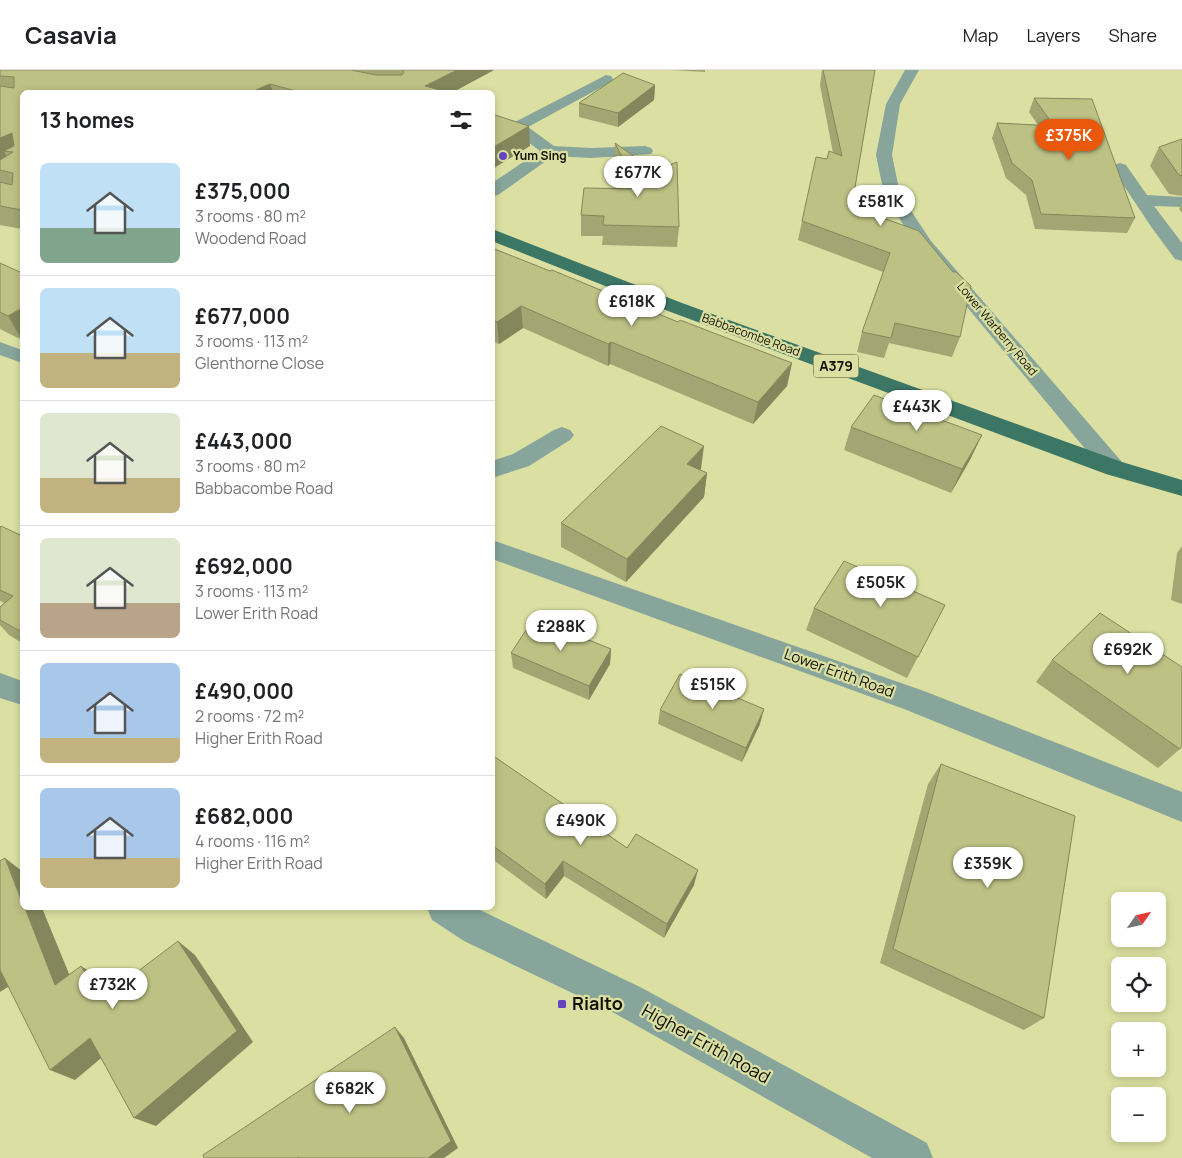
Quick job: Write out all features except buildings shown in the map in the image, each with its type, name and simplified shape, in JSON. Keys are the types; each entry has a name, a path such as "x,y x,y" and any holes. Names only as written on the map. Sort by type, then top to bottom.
{"main road":[{"name":"Babbacombe Road","path":"495,235 675,307 1114,468 1182,488"}],"street":[{"name":"Lower Warberry Road","path":"912,70 893,104 884,155 892,194 924,244 1114,468"},
{"path":"517,126 606,79"},
{"path":"495,121 517,126 550,152"},
{"path":"495,189 550,152 645,151"},
{"path":"1120,168 1158,224 1182,255"},
{"path":"1143,200 1182,202"},
{"path":"0,348 20,356"},
{"path":"495,469 521,460 562,435"},
{"name":"Lower Erith Road","path":"495,550 914,700 1182,807"},
{"path":"0,684 20,692"},
{"name":"Higher Erith Road","path":"447,910 477,928 629,1001 912,1158"}],"place":[{"name":"Yum Sing","path":"503,156"},
{"name":"Rialto","path":"562,1004"}]}
